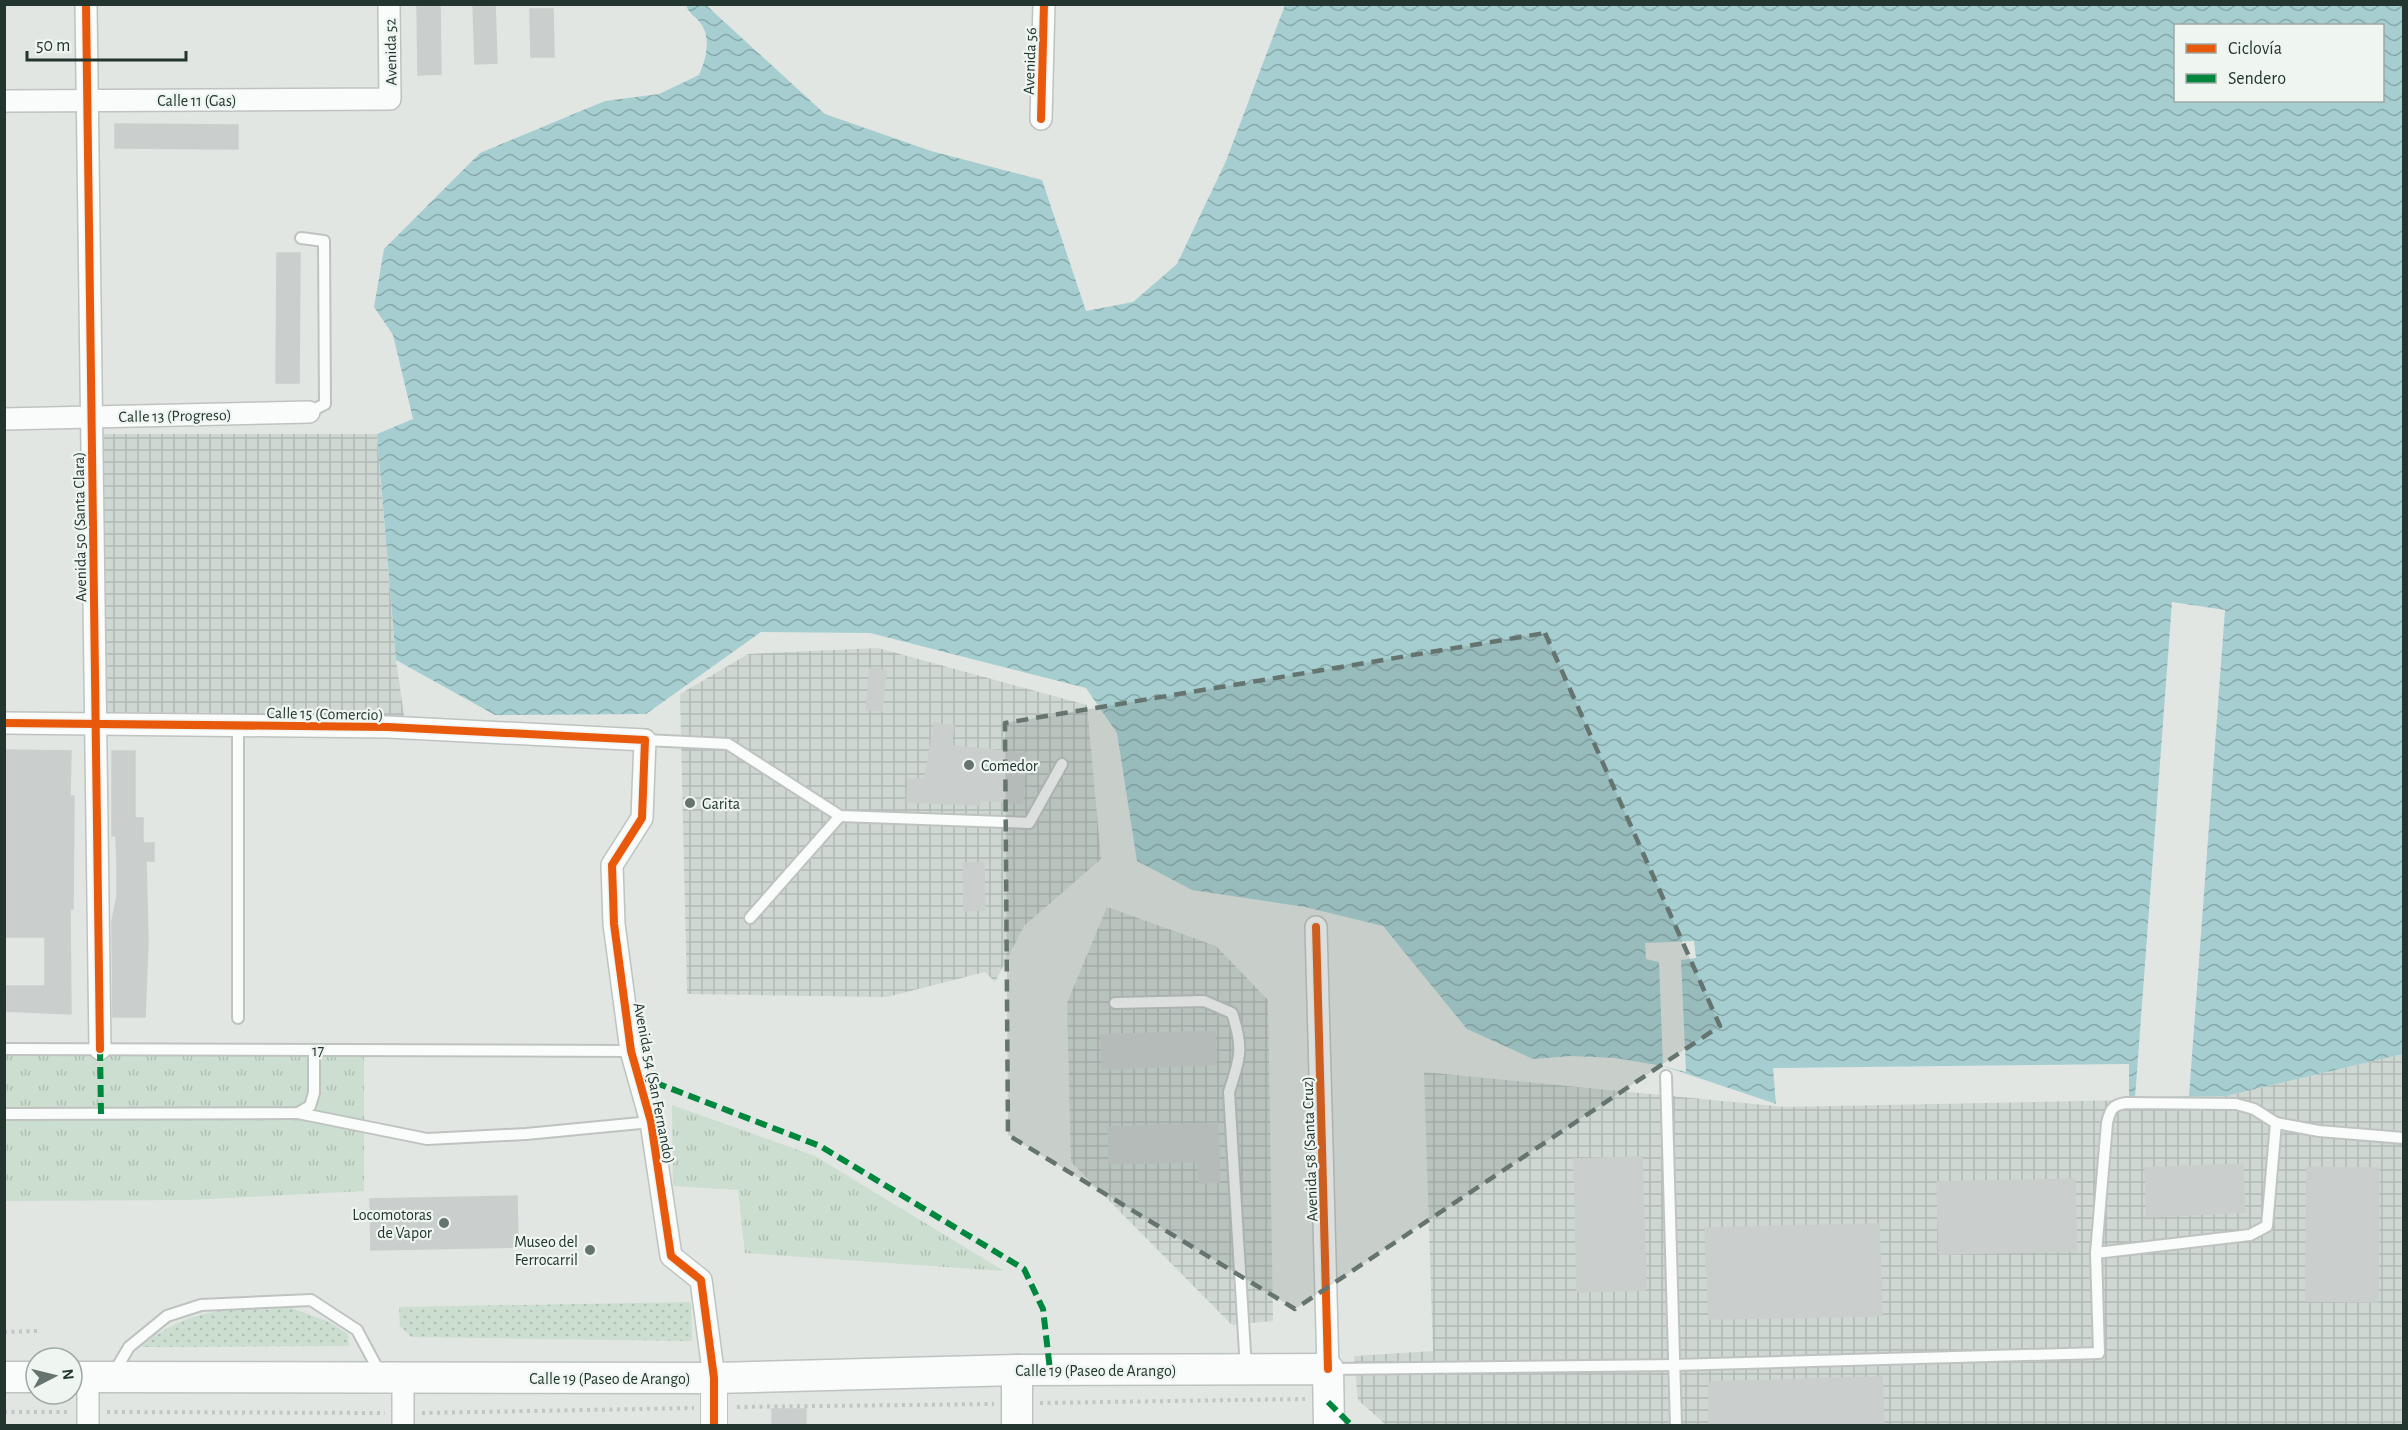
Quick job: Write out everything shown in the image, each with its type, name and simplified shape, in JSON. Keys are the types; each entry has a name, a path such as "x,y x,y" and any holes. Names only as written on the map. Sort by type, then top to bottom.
{"main road":[{"name":"Calle 19 (Paseo de Arango)","path":"91,1377 714,1378 1017,1370 1328,1369"},
{"name":"Avenida 58 (Santa Cruz)","path":"1318,1416 1328,1369"},
{"path":"1017,1370 1017,1415"},
{"path":"4,1377 24,1377"}],"street":[{"name":"Avenida 50 (Santa Clara)","path":"86,4 100,1049"},
{"name":"Avenida 52","path":"389,4 390,99"},
{"name":"Avenida 56","path":"1041,119 1044,4"},
{"name":"Calle 11 (Gas)","path":"4,101 390,99"},
{"name":"Calle 13 (Progreso)","path":"4,419 309,412"},
{"name":"Calle 15 (Comercio)","path":"4,723 388,728 645,740"},
{"name":"Avenida 54 (San Fernando)","path":"645,740 642,818 612,865 614,924 631,1051 651,1122 671,1256 701,1280 714,1378 714,1416"},
{"name":"Avenida 58 (Santa Cruz)","path":"1316,927 1328,1369"},
{"path":"88,1419 91,1377"},
{"path":"393,1378 403,1419"}],"lane":[{"path":"301,238 324,241 325,404 309,412"},
{"path":"238,726 238,1018"},
{"path":"645,740 728,744 840,816 1029,823 1062,764"},
{"path":"750,918 840,816"},
{"path":"1115,1003 1204,1001 1232,1013 1241,1040 1237,1066 1229,1092 1246,1369"},
{"name":"17","path":"4,1049 631,1051"},
{"path":"298,1113 310,1106 314,1093 314,1050"},
{"path":"1666,1076 1676,1425"},
{"path":"1328,1369 1674,1365 2098,1353 2096,1253 2107,1123 2110,1110 2116,1105 2236,1104 2254,1109 2276,1123 2319,1131 2403,1138"},
{"path":"4,1114 298,1113 427,1139 526,1134 651,1122"},
{"path":"2096,1253 2250,1235 2267,1226 2276,1123"},
{"path":"91,1377 167,1316 201,1305 311,1300 357,1330 393,1378"}],"path":[{"path":"4,1332 38,1331"},
{"path":"4,1412 88,1419 1017,1415 1305,1399 1318,1416"}],"highlighted area":[{"path":"1545,633 1720,1026 1295,1309 1008,1135 1005,723"}],"shaded area":[{"path":"102,434 377,434 396,660 404,716 101,718"},
{"path":"878,648 1087,705 1101,859 1024,926 995,982 985,972 887,997 687,994 680,694 748,654"},
{"path":"1107,907 1216,946 1268,1000 1273,1321 1232,1325 1071,1162 1067,1003"},
{"path":"2403,1054 2403,1425 1386,1425 1358,1400 1354,1356 1433,1351 1424,1072 1785,1107 2226,1096"}],"green space":[{"path":"364,1050 364,1191 190,1200 5,1201 4,1051"},
{"path":"672,1105 815,1156 1004,1271 745,1253 738,1190 673,1186"},
{"path":"691,1302 692,1341 411,1337 400,1326 399,1307"},
{"path":"289,1307 329,1322 348,1334 349,1346 141,1347 176,1324 193,1317 228,1310"}],"water":[{"path":"686,5 706,5 825,114 931,151 1042,180 1086,311 1133,302 1177,264 1226,161 1285,5 2403,5 2403,1054 2226,1096 1785,1107 1663,1066 1615,1058 1571,1056 1533,1059 1467,1029 1383,926 1305,907 1192,890 1137,861 1117,733 1086,688 870,633 761,632 646,714 495,715 396,660 377,434 413,419 393,335 374,307 384,249 480,153 605,101 659,94 699,75 705,58 707,39 701,24"}],"pier":[{"path":"2172,602 2225,610 2189,1096 2135,1098"},
{"path":"1694,941 1696,958 1681,960 1686,1072 1663,1066 1659,962 1646,959 1645,943"},
{"path":"2129,1064 2129,1100 1785,1107 1776,1105 1773,1068"}],"building":[{"path":"417,4 440,4 441,74 418,75"},
{"path":"473,4 495,4 497,63 475,64"},
{"path":"530,9 553,9 554,57 531,57"},
{"path":"115,124 238,125 238,149 115,148"},
{"path":"277,253 300,253 299,383 276,383"},
{"path":"870,668 886,670 882,711 866,709"},
{"path":"934,723 954,726 951,746 1027,753 1022,804 981,800 980,805 907,802 908,779 925,779"},
{"path":"4,750 71,751 70,796 74,796 73,909 70,909 71,1014 4,1011 4,986 45,986 45,937 4,937"},
{"path":"112,751 135,751 135,818 143,818 143,843 154,843 154,861 146,861 148,942 145,1017 113,1017 112,921 117,896 117,861 116,836 112,836"},
{"path":"984,862 985,910 964,911 963,863"},
{"path":"1215,1031 1216,1065 1102,1069 1101,1035"},
{"path":"1218,1123 1220,1182 1199,1183 1198,1162 1109,1164 1108,1127"},
{"path":"1642,1157 1646,1290 1577,1292 1574,1159"},
{"path":"2243,1164 2245,1212 2147,1217 2145,1168"},
{"path":"2307,1167 2379,1168 2378,1302 2306,1301"},
{"path":"2075,1179 2077,1251 1939,1254 1937,1182"},
{"name":"Locomotoras de Vapor","path":"517,1196 518,1247 371,1250 370,1199"},
{"path":"1879,1224 1882,1316 1709,1319 1705,1228"},
{"path":"1882,1377 1884,1425 1709,1425 1709,1382"},
{"path":"772,1409 806,1409 806,1425 772,1425"}],"marked path":[{"path":"100,1049 101,1114"},
{"path":"638,1076 820,1146 1024,1269 1043,1309 1050,1370"},
{"path":"1328,1402 1352,1426"}],"cycle path":[{"path":"86,4 100,1049"},
{"path":"1041,119 1044,4"},
{"path":"4,723 388,727 645,740 642,818 612,865 614,924 631,1051 651,1122 671,1256 701,1280 714,1378 714,1426"},
{"path":"1316,927 1328,1369"}],"place":[{"name":"Comedor","path":"969,765"},
{"name":"Garita","path":"690,803"},
{"name":"Locomotoras de Vapor","path":"444,1223"},
{"name":"Museo del Ferrocarril","path":"590,1250"}]}
